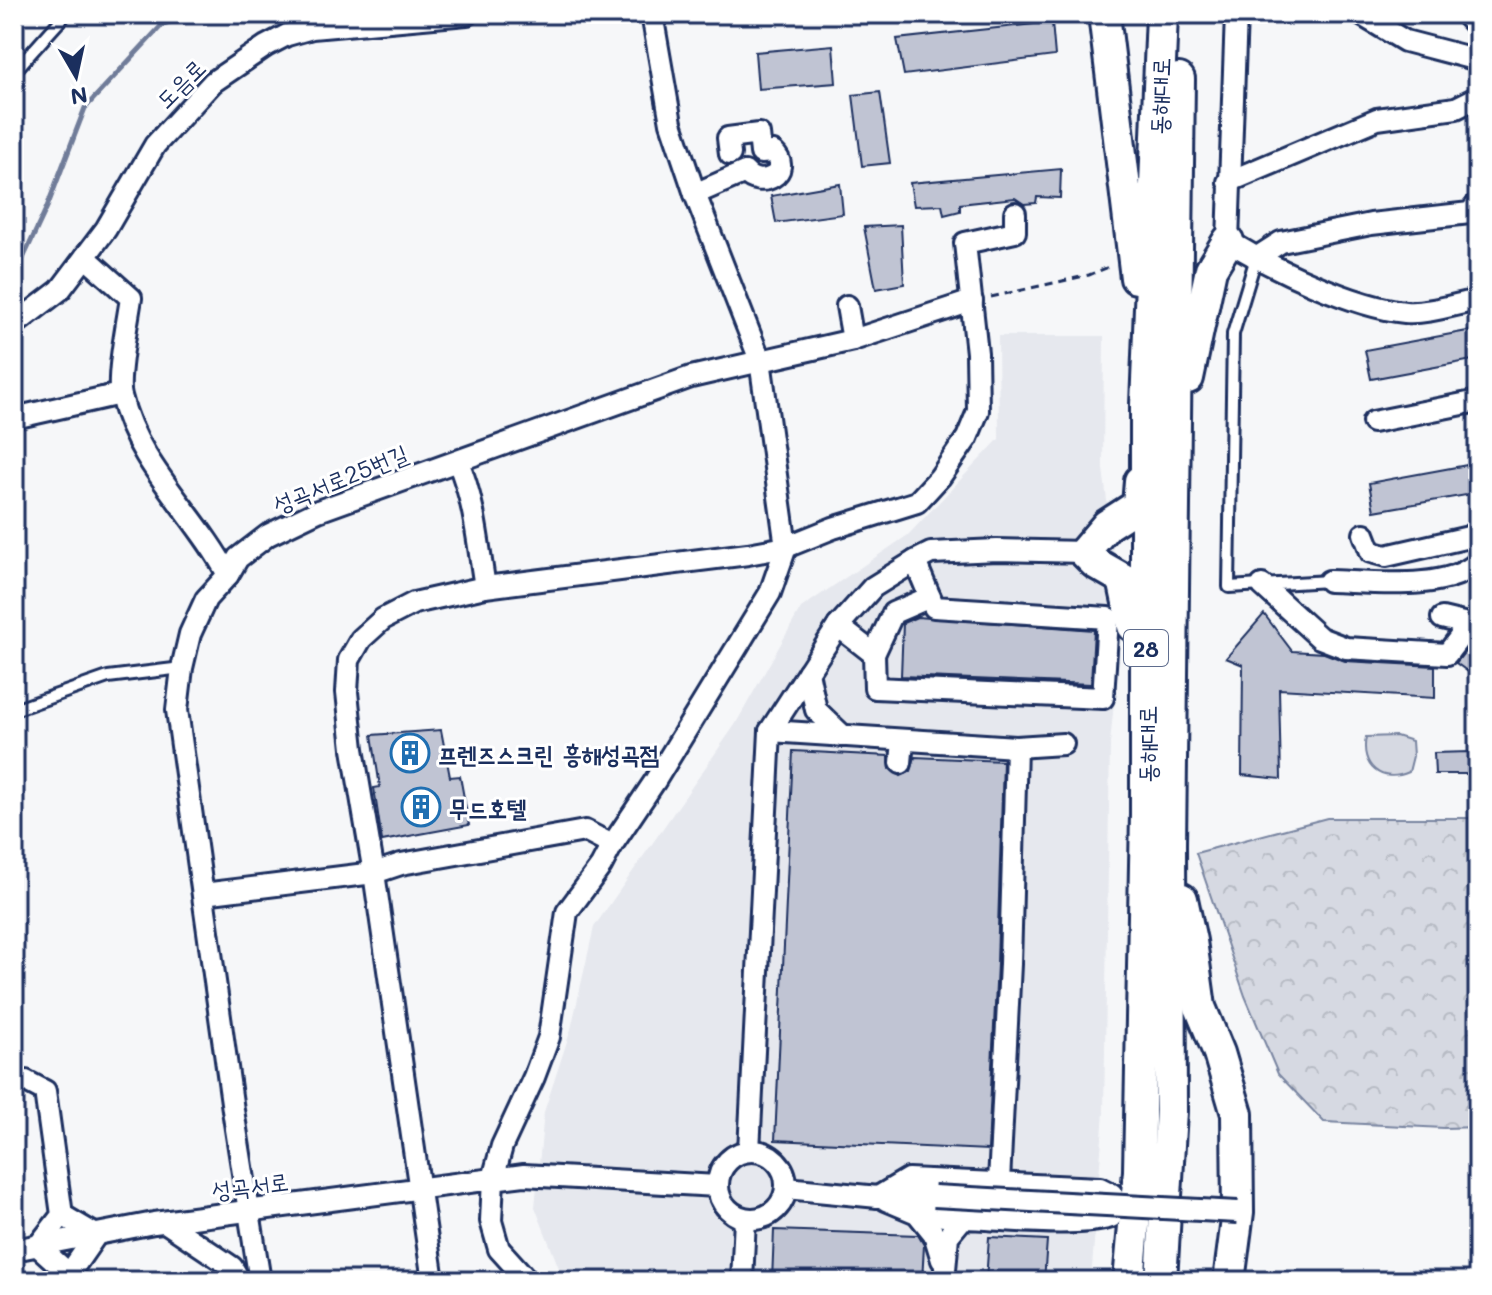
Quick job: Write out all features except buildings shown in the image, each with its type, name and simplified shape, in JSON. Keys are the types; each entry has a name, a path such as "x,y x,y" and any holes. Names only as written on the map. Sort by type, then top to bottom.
{"main road":[{"path":"1104,14 1134,255 1146,405 1138,505 1107,525 1084,552 1095,563 1123,579 1145,697"},
{"name":"동해대로","path":"1129,1281 1139,1171 1146,814 1146,405 1162,14"},
{"path":"1161,1281 1171,1111 1170,845 1180,14"},
{"path":"1174,443 1211,269 1228,241"},
{"path":"1170,845 1191,941 1200,1007 1219,1053 1237,1114 1238,1212 1229,1281"}],"street":[{"name":"도음로","path":"14,325 60,290 106,229 155,145 213,82 266,46 287,35 312,28 467,14"},
{"path":"528,1281 499,1249 491,1221 493,1179 502,1146 549,1037 567,912 601,866 770,593 786,547 760,360 695,194 671,123 652,14"},
{"path":"1236,14 1228,241 1256,258 1368,305 1408,313 1478,300"},
{"path":"1360,14 1405,41 1478,60"},
{"path":"1465,14 1478,28"},
{"path":"1228,182 1377,119 1456,108 1478,97"},
{"path":"695,194 745,172 748,177 759,181 779,172 781,162 778,156 773,152 761,153 759,134 728,138 730,154"},
{"path":"1256,258 1281,242 1371,224 1470,213 1478,203"},
{"path":"433,1281 353,749 347,692 349,660 361,639 393,614 414,603 485,587 786,547 833,528 917,502 940,477 967,438 978,411 977,353 965,243 1015,232 1015,213"},
{"path":"85,257 131,298 120,394 135,435 177,501 213,546 228,575"},
{"name":"성곡서로25번길","path":"260,1281 177,710 190,634 206,599 228,575 238,558 268,535 318,511 691,377 853,340 972,301"},
{"path":"847,306 853,340"},
{"path":"15,414 120,394"},
{"path":"1373,422 1478,401"},
{"path":"458,462 474,518 485,587"},
{"path":"1364,534 1371,552 1386,556 1469,537 1478,530"},
{"path":"749,1151 770,731 838,626 873,587 915,561 931,553 997,550 1084,552"},
{"path":"915,561 930,597 934,607 1108,618 1103,698 875,688 874,654 893,613 930,597"},
{"path":"1329,581 1432,582 1472,568 1478,562"},
{"path":"1262,585 1320,638 1346,648 1447,654 1460,637 1463,623 1442,618"},
{"path":"838,626 874,654"},
{"path":"808,672 816,710 843,736"},
{"path":"770,731 1016,747 1063,744"},
{"path":"901,763 903,740"},
{"path":"999,1182 1010,964 1016,747"},
{"path":"203,894 374,873 401,864 585,831 612,845"},
{"path":"14,1083 26,1081 45,1091 62,1215 38,1246 70,1277 96,1235 62,1215"},
{"path":"749,1151 761,1152 780,1165 785,1176 784,1199 768,1216 757,1220 734,1215 725,1208 717,1186 719,1176 730,1159 749,1151"},
{"name":"성곡서로","path":"14,1250 165,1222 524,1175 717,1186"},
{"path":"878,1197 908,1179 1100,1188 1112,1194"},
{"path":"786,1188 878,1197 934,1196 1238,1212"},
{"path":"878,1197 917,1213 963,1218 1076,1222 1111,1217"},
{"path":"917,1213 934,1234 945,1275"},
{"path":"945,1275 948,1236 963,1218"},
{"path":"742,1281 745,1219"},
{"path":"165,1222 232,1267 240,1281"}],"lane":[{"path":"14,72 66,14"},
{"path":"1256,258 1233,334 1229,587 1329,581"},
{"path":"14,710 108,677 182,668"}],"path":[{"path":"972,301 1089,275 1121,263"}],"shaded area":[{"path":"998,336 1104,336 1103,469 1122,619 1110,744 1104,1112 1091,1281 564,1281 535,1207 544,1112 571,1029 594,927 735,725 801,608 908,535 999,439"}],"green space":[{"path":"1396,736 1412,741 1413,756 1409,772 1390,776 1382,774 1375,770 1366,756 1366,737"},
{"path":"1327,818 1478,818 1478,1127 1324,1122 1278,1074 1245,996 1196,853"}],"waterway":[{"path":"14,270 20,265 47,207 85,108 163,24 195,14"}],"place":[{"name":"프렌즈스크린 흥해성곡점","path":"410,753"},
{"name":"무드호텔","path":"421,807"}]}
